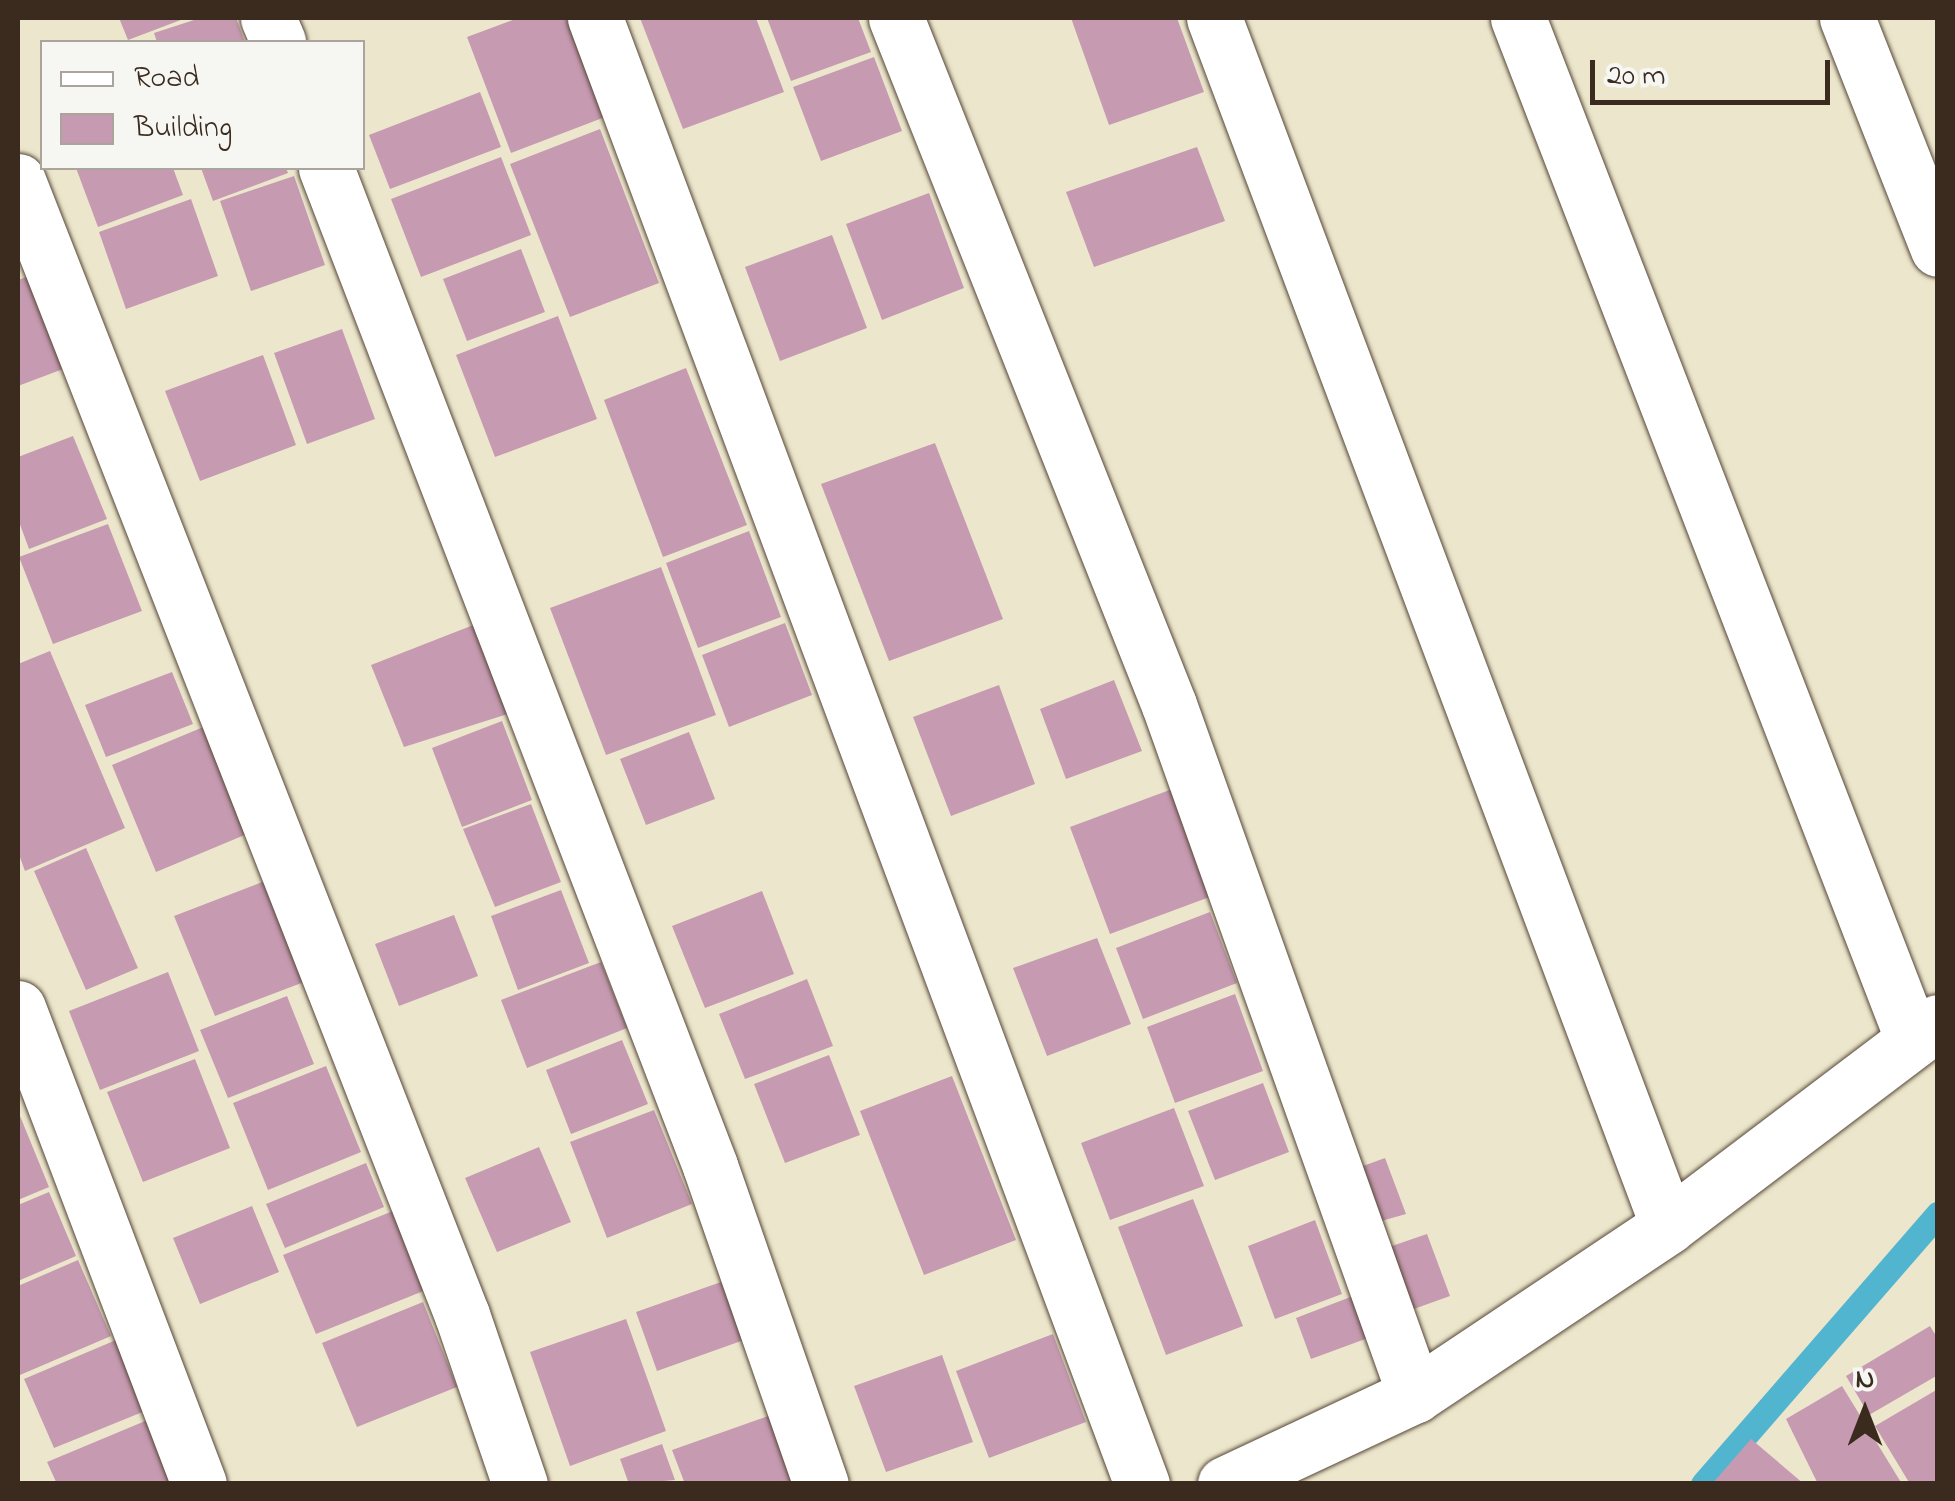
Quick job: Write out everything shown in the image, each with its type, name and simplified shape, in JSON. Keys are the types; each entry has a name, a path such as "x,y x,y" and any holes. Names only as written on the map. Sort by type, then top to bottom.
{"street":[{"path":"595,18 1142,1484"},
{"path":"896,18 1176,724 1415,1395"},
{"path":"1214,18 1668,1226"},
{"path":"1225,1484 1415,1395 1668,1226 1925,1031 1518,18"},
{"path":"1847,18 1938,248"},
{"path":"327,170 710,1166 821,1484"},
{"path":"18,181 386,1118 520,1484"},
{"path":"18,1008 199,1484"}],"building":[{"path":"119,18 186,18 128,40"},
{"path":"200,18 236,18 244,40 156,40 154,33"},
{"path":"518,18 566,18 605,117 511,153 467,37"},
{"path":"640,18 756,18 784,92 683,129"},
{"path":"767,18 858,18 871,52 791,81"},
{"path":"1071,18 1177,18 1204,92 1109,125"},
{"path":"874,57 902,131 821,161 793,87"},
{"path":"480,92 501,147 390,189 369,135"},
{"path":"600,129 659,283 570,317 510,164"},
{"path":"1197,147 1225,221 1094,267 1066,192"},
{"path":"501,157 531,235 421,277 391,199"},
{"path":"77,170 174,170 183,195 98,227"},
{"path":"202,170 288,173 213,201"},
{"path":"294,176 325,265 251,291 220,201"},
{"path":"929,193 964,288 882,320 846,224"},
{"path":"191,199 218,276 126,309 99,232"},
{"path":"832,235 867,328 780,361 745,267"},
{"path":"521,249 545,312 467,341 443,279"},
{"path":"29,276 63,369 18,386 18,280"},
{"path":"558,316 597,419 495,457 456,355"},
{"path":"342,329 375,419 307,444 274,353"},
{"path":"263,355 296,445 200,481 165,391"},
{"path":"686,368 747,525 663,557 604,400"},
{"path":"73,436 107,519 29,549 18,519 18,457"},
{"path":"935,443 1003,619 889,661 821,484"},
{"path":"108,524 142,611 53,644 19,557"},
{"path":"749,531 781,617 698,648 666,563"},
{"path":"661,567 716,715 606,755 550,608"},
{"path":"785,623 812,695 729,727 702,655"},
{"path":"476,624 511,713 404,747 371,665"},
{"path":"50,651 125,828 25,871 18,852 18,664"},
{"path":"172,672 193,724 106,757 85,705"},
{"path":"1114,680 1142,751 1066,779 1040,709"},
{"path":"999,685 1035,784 951,816 913,717"},
{"path":"502,721 532,800 462,827 432,748"},
{"path":"213,723 259,829 156,872 112,765"},
{"path":"689,732 715,799 646,825 620,759"},
{"path":"1175,788 1215,895 1110,934 1070,827"},
{"path":"531,804 561,882 495,907 463,829"},
{"path":"86,848 138,968 86,990 34,871"},
{"path":"273,878 312,979 215,1016 174,916"},
{"path":"561,890 589,963 518,990 491,916"},
{"path":"762,891 794,974 705,1008 672,926"},
{"path":"1210,912 1237,983 1143,1019 1116,948"},
{"path":"454,915 478,976 399,1006 375,944"},
{"path":"1097,938 1131,1024 1047,1056 1013,968"},
{"path":"601,962 627,1028 527,1068 501,1000"},
{"path":"168,972 199,1051 100,1090 69,1011"},
{"path":"807,979 833,1046 745,1079 719,1014"},
{"path":"1235,994 1263,1071 1175,1103 1147,1027"},
{"path":"287,996 314,1064 228,1098 200,1030"},
{"path":"622,1040 648,1104 571,1134 546,1070"},
{"path":"829,1055 860,1135 785,1163 754,1084"},
{"path":"195,1059 230,1148 143,1182 107,1092"},
{"path":"326,1066 361,1152 268,1190 233,1103"},
{"path":"952,1076 1016,1240 924,1275 860,1111"},
{"path":"1263,1083 1289,1152 1215,1180 1188,1111"},
{"path":"1174,1108 1204,1186 1110,1220 1081,1143"},
{"path":"654,1110 692,1204 607,1238 570,1142"},
{"path":"18,1111 49,1187 18,1200"},
{"path":"539,1147 571,1222 497,1252 465,1178"},
{"path":"1385,1158 1406,1214 1371,1224 1352,1170"},
{"path":"366,1163 384,1207 285,1248 266,1204"},
{"path":"49,1192 76,1256 18,1281 18,1205"},
{"path":"1193,1199 1243,1326 1166,1355 1118,1227"},
{"path":"252,1206 279,1272 200,1304 173,1238"},
{"path":"393,1211 426,1290 316,1334 283,1255"},
{"path":"1315,1220 1342,1294 1275,1319 1248,1246"},
{"path":"1427,1234 1450,1296 1411,1310 1389,1247"},
{"path":"78,1260 111,1336 20,1375 18,1286"},
{"path":"721,1282 744,1340 657,1371 636,1312"},
{"path":"1353,1296 1368,1338 1311,1359 1296,1318"},
{"path":"423,1302 457,1387 357,1427 322,1343"},
{"path":"626,1319 666,1431 570,1466 530,1352"},
{"path":"1930,1326 1938,1339 1938,1375 1869,1415 1846,1376"},
{"path":"1053,1334 1086,1422 989,1458 956,1371"},
{"path":"116,1340 145,1411 54,1448 24,1379"},
{"path":"942,1355 973,1442 886,1472 854,1386"},
{"path":"1842,1386 1902,1484 1818,1484 1786,1419"},
{"path":"1938,1389 1938,1484 1910,1484 1875,1426"},
{"path":"771,1415 795,1484 685,1484 672,1450"},
{"path":"150,1419 178,1484 57,1484 47,1462"},
{"path":"1751,1439 1804,1484 1712,1484"},
{"path":"662,1444 675,1480 629,1484 620,1459"}],"waterway":[{"path":"1703,1484 1938,1214"}]}
